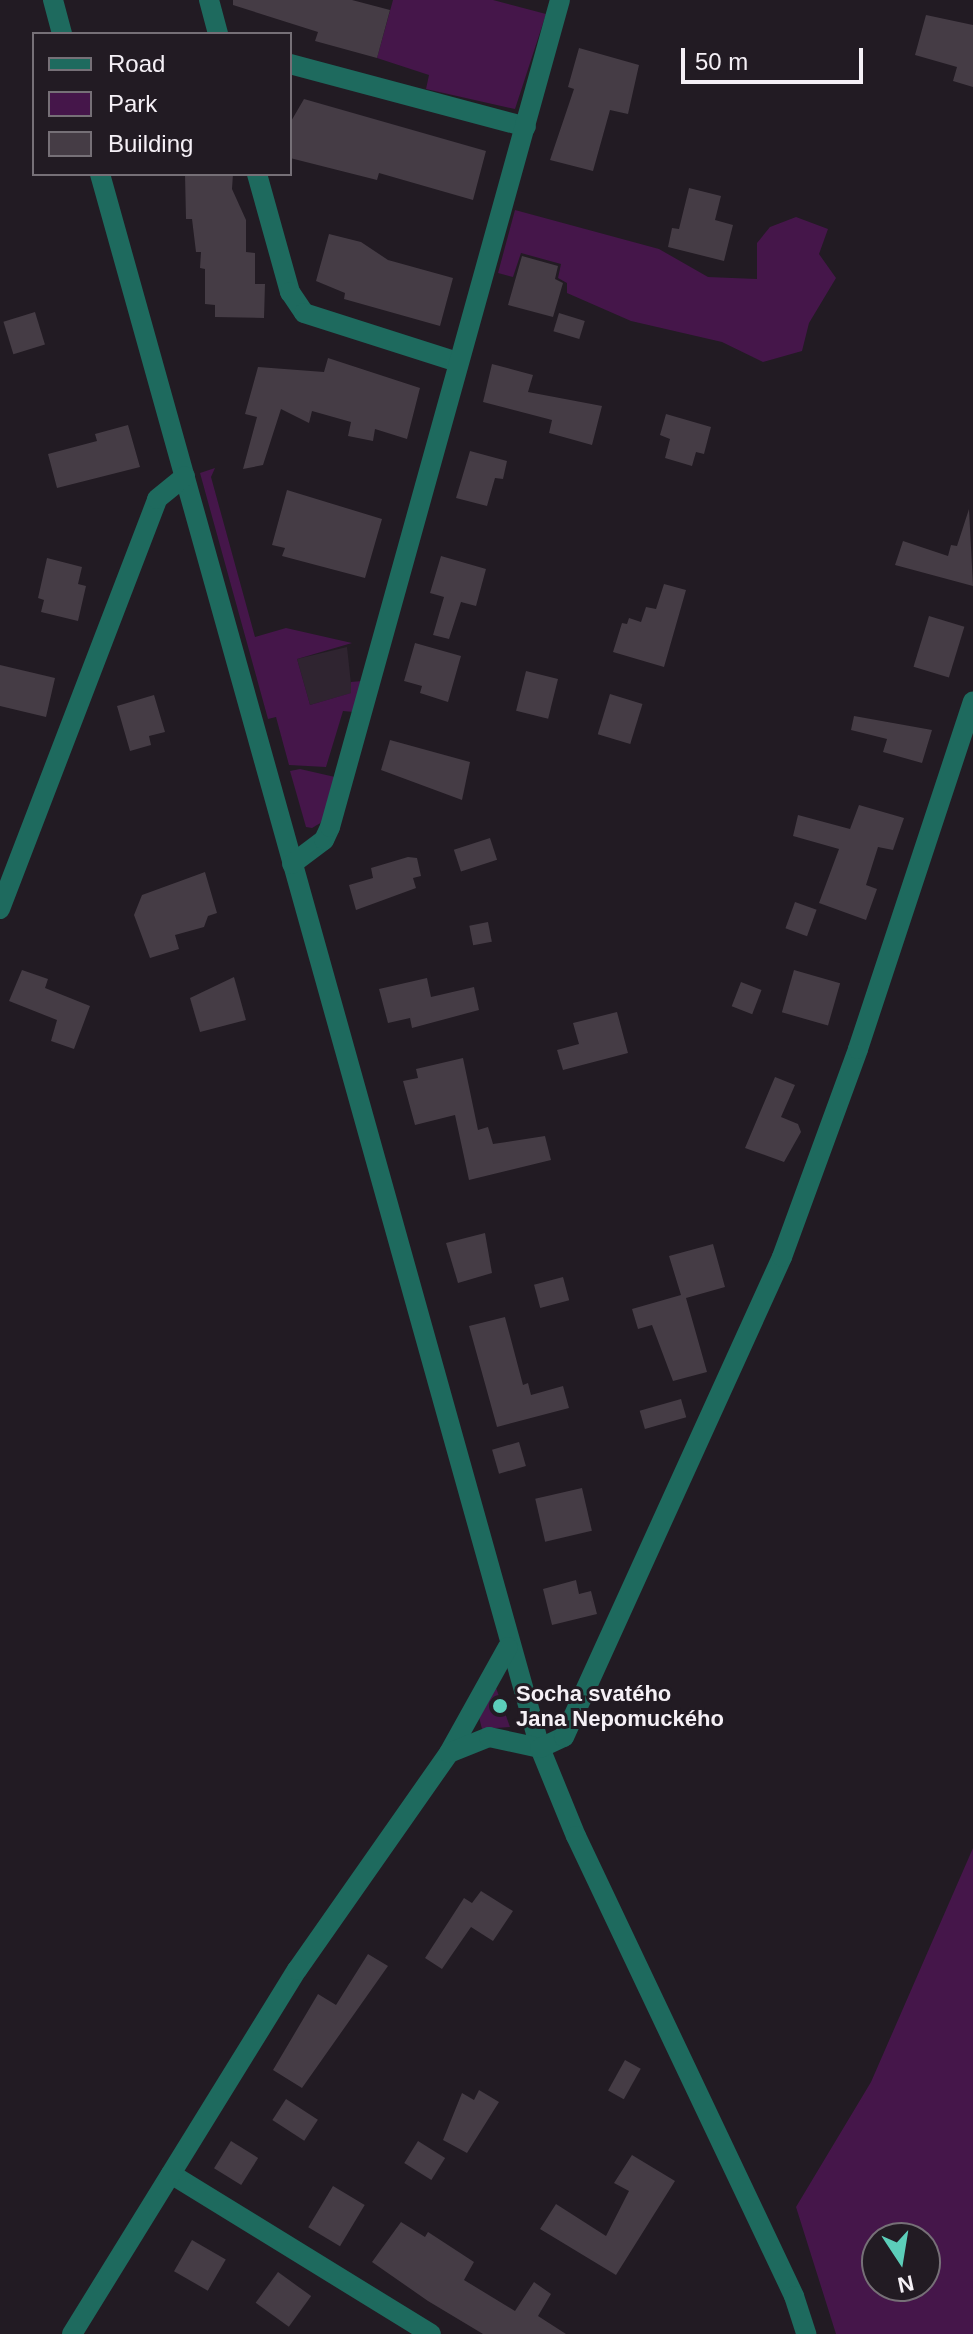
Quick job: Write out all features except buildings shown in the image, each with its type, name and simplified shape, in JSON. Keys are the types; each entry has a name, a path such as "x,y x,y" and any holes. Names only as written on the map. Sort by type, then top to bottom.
{"street":[{"path":"53,0 61,32"},
{"path":"209,0 217,32"},
{"path":"292,864 324,840 330,827 560,0"},
{"path":"292,65 526,127"},
{"path":"101,176 508,1647 540,1748 576,1836 794,2296 806,2334"},
{"path":"258,176 290,292 304,313 458,362"},
{"path":"0,909 157,499 185,476"},
{"path":"449,1753 489,1737 540,1748 564,1737 782,1257 858,1049 973,702"},
{"path":"72,2334 306,1957 449,1753 508,1647"},
{"path":"171,2174 431,2334"}],"shaded area":[{"path":"347,647 352,693 310,705 297,659"}],"green space":[{"path":"393,0 493,0 546,14 515,109 426,89 429,75 377,58"},
{"path":"515,210 659,249 708,277 757,279 757,243 770,227 796,217 828,229 819,254 836,278 809,323 802,351 763,362 722,342 631,321 567,293 567,283 558,278 561,264 521,253 513,277 498,273"},
{"path":"215,468 211,477 255,637 286,628 352,643 297,659 310,705 351,693 351,682 362,681 354,712 343,711 326,767 289,765 276,717 268,719 200,473"},
{"path":"300,769 335,777 322,822 312,828 306,827 290,771"},
{"path":"495,1685 510,1727 482,1729 479,1717"},
{"path":"973,1848 973,2334 836,2334 796,2207 871,2082"}],"place":[{"name":"Socha svatého Jana Nepomuckého","path":"500,1706"}]}
